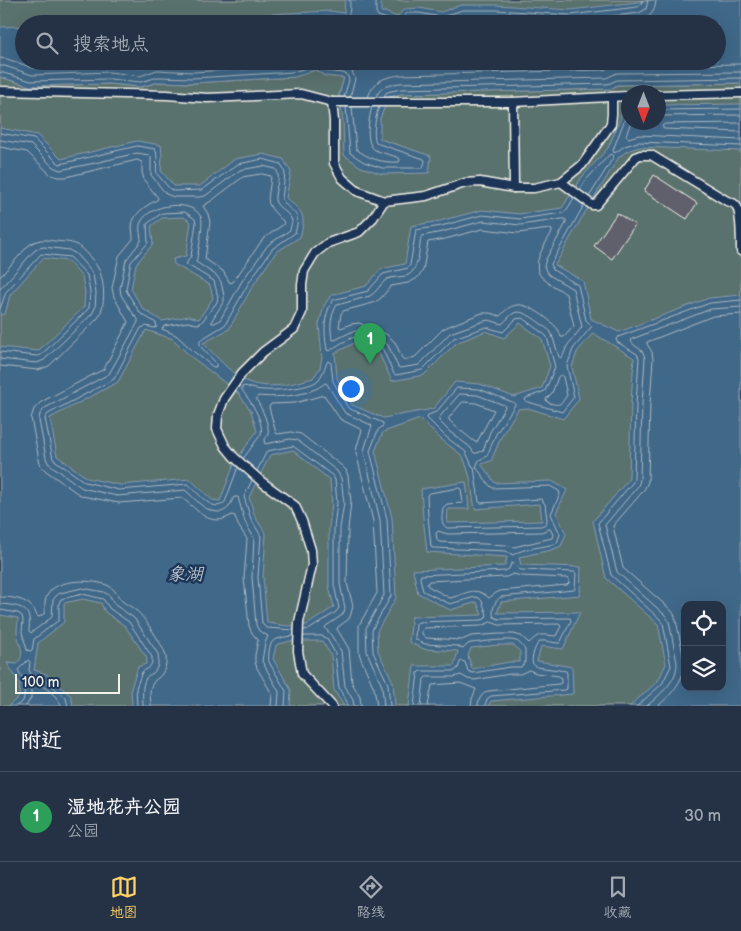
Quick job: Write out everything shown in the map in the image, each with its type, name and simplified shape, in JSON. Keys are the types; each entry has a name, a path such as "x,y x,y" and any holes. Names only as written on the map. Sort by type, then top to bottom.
{"street":[{"path":"0,91 167,95 207,98 301,94 334,102 513,102 621,96"},
{"path":"666,95 741,93"},
{"path":"334,102 334,163 342,178 357,191 384,201 426,196 465,183 480,182 514,188 534,188 561,182 582,165 611,124 612,97"},
{"path":"513,102 514,188"},
{"path":"561,182 596,206 636,158 640,155 651,154 738,208 741,251"},
{"path":"332,706 302,674 298,651 299,622 312,565 311,550 302,520 295,506 262,482 234,457 225,446 217,428 218,416 224,399 242,373 262,352 294,329 302,312 304,272 316,253 328,244 359,232 373,218 384,201"}],"green space":[{"path":"0,0 741,0 726,38 726,15 15,15 15,54 0,54"},
{"path":"315,70 325,76 344,78 339,95 611,89 617,85 741,83 741,706 0,706 0,77 30,86 109,84 141,87 158,82 193,83 295,77"}],"water":[{"path":"345,0 381,0 381,12 392,15 250,15 331,11 344,13"},
{"path":"655,0 741,0 741,83 617,85 611,89 401,94 389,97 380,118 380,139 431,156 429,173 382,174 361,167 344,155 343,120 339,95 344,78 325,76 315,70 726,70 726,15 399,15 404,9 419,8 441,12 461,5 497,5 570,10"},
{"path":"15,26 15,70 315,70 295,77 193,83 158,82 141,87 109,84 30,86 0,77 0,27"},
{"name":"象湖","path":"741,104 741,151 639,147 627,151 619,157 555,265 583,281 591,319 619,332 709,298 741,295 741,706 630,706 658,681 666,664 658,624 606,578 593,521 629,479 634,358 593,333 577,352 572,367 579,399 563,419 528,408 518,409 501,437 491,461 481,464 495,483 552,481 567,490 556,513 566,534 561,546 519,557 521,565 581,567 580,595 501,602 497,613 580,612 563,649 541,646 537,661 572,667 573,694 491,701 488,706 409,706 414,666 454,666 458,651 424,649 409,642 411,617 482,615 477,602 450,610 418,593 413,570 505,566 507,557 427,552 421,489 466,482 469,509 448,509 447,523 542,521 540,504 475,509 470,477 463,456 442,440 420,419 383,432 375,451 392,518 396,598 377,631 378,651 393,682 395,706 344,706 334,690 331,655 322,641 290,641 276,645 273,659 291,690 290,706 132,706 131,688 138,667 146,664 147,658 125,626 105,612 101,603 83,599 64,603 64,622 38,643 34,670 46,674 71,696 73,706 8,706 19,697 20,684 7,663 17,664 22,652 17,631 18,618 0,615 0,347 38,351 84,307 85,292 82,277 68,261 43,258 10,295 5,314 0,315 0,128 37,135 61,159 137,141 161,145 161,171 174,186 200,186 235,159 263,154 283,159 291,172 286,198 300,211 303,219 300,237 276,252 252,287 229,329 203,343 242,379 264,386 273,386 313,378 320,368 322,357 319,324 324,306 331,295 366,286 381,269 405,264 411,226 482,210 519,214 562,208 582,177 608,148 621,115 621,130 666,130 666,105","holes":["184,217 191,222 186,256 173,259 174,264 210,285 213,298 199,319 189,316 162,321 143,309 131,289 136,264 153,244 151,226 162,218","520,323 542,339 550,366 542,388 514,397 480,384 455,382 433,409 383,418 352,405 337,379 335,353 356,342 378,351 392,381 424,375 456,343 486,331 504,338","146,330 173,339 189,355 238,393 251,411 257,431 235,462 220,501 212,500 190,479 120,485 87,478 57,456 50,418 118,382","293,450 330,480 332,504 329,527 329,586 334,607 307,625 288,626 267,623 263,577 266,534 255,517 249,497 270,455","514,645 520,652 520,662 509,662 472,669 468,656 471,648"]}],"building":[{"path":"654,175 697,203 687,219 644,191"},
{"path":"617,213 635,225 612,259 594,246"}],"place":[{"name":"湿地花卉公园","path":"370,364"}]}
